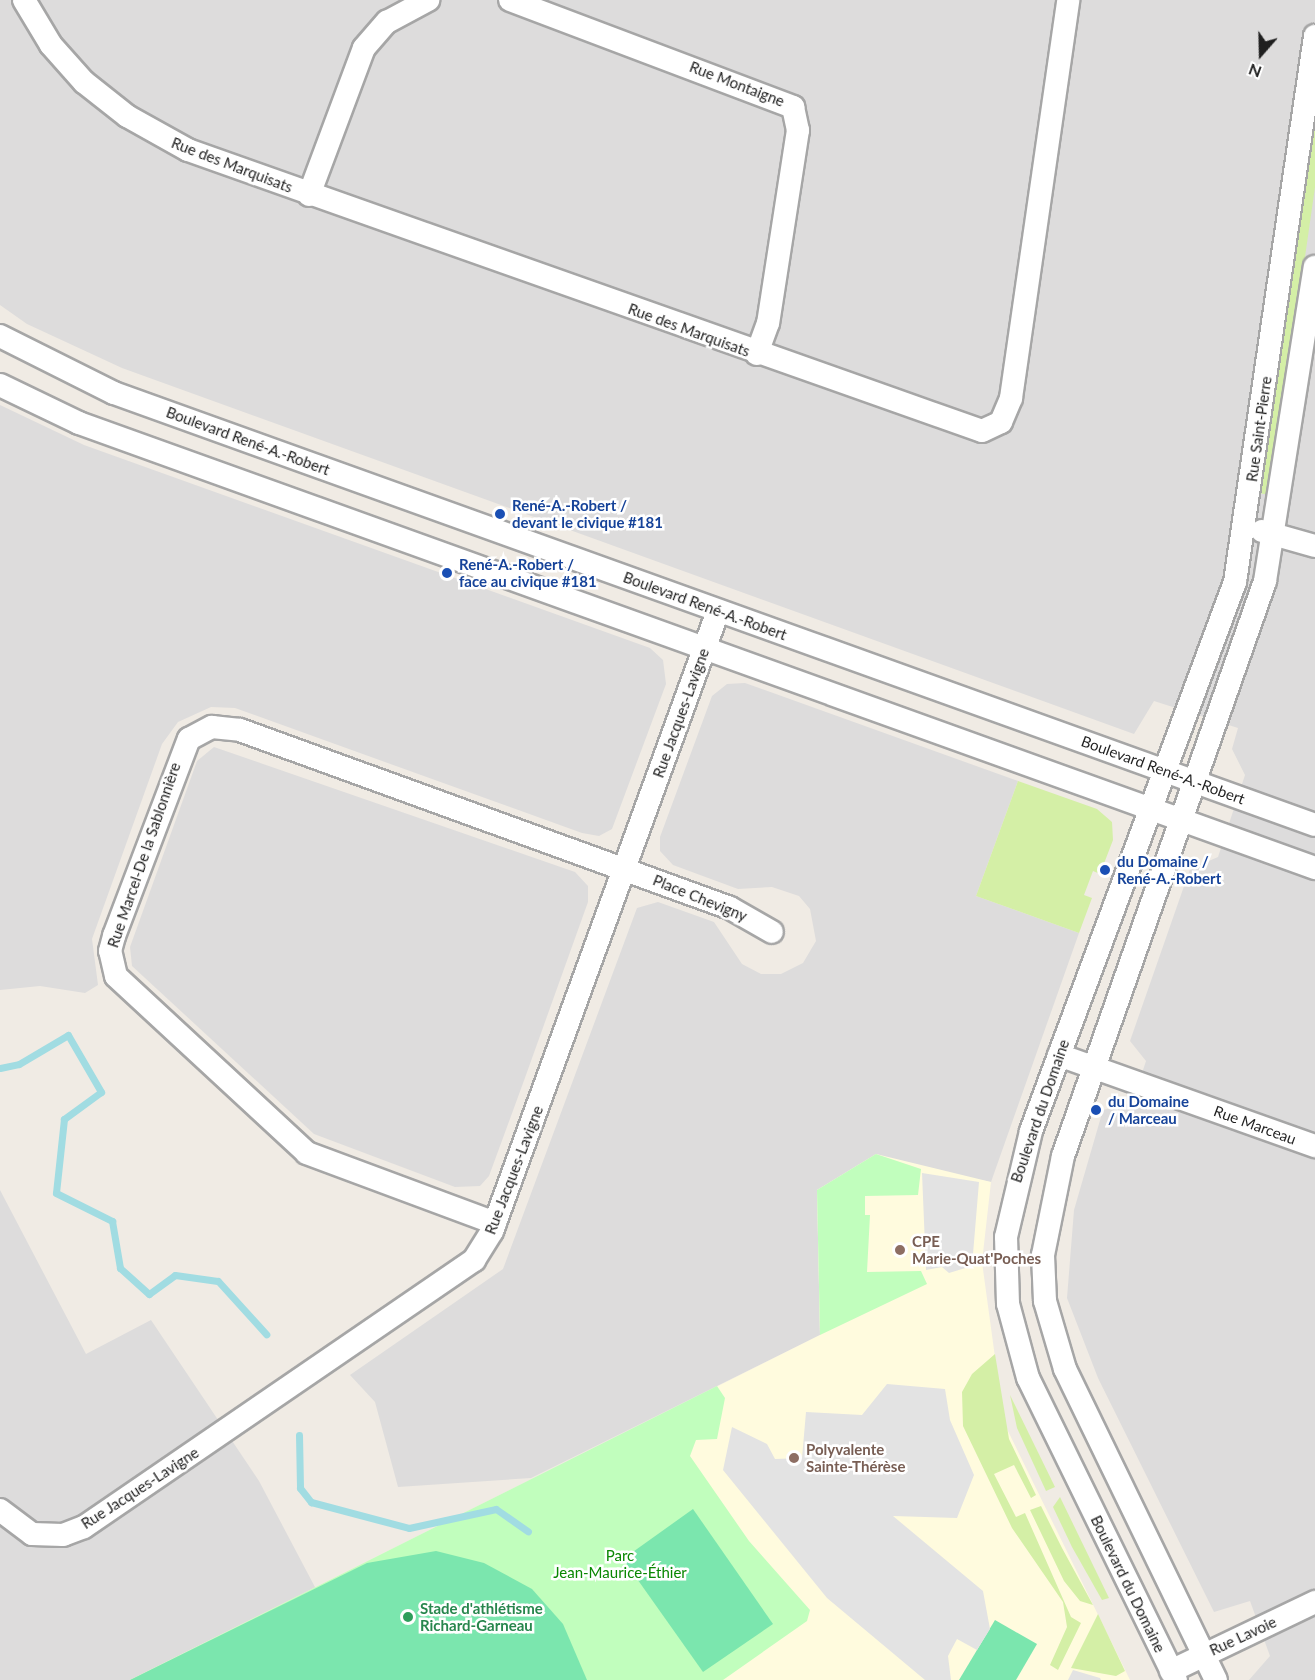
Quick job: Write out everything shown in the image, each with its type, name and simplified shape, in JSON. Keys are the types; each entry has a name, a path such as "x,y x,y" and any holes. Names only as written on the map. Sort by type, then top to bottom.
{"street":[{"name":"Rue des Marquisats","path":"24,0 67,65 127,116 188,150 966,429 989,429 1000,422 1013,388 1068,0"},
{"path":"309,195 364,48 387,22 428,0"},
{"name":"Rue Montaigne","path":"510,0 793,107 798,130 768,322 757,354"},
{"name":"Rue Saint-Pierre","path":"1150,808 1166,771 1235,582 1246,529 1315,36"},
{"path":"1216,1680 1074,1388 1044,1301 1043,1256 1050,1200 1094,1068 1258,604 1275,534 1315,267"},
{"name":"Boulevard René-A.-Robert","path":"0,336 114,393 1315,825"},
{"path":"0,385 78,423 1315,868"},
{"path":"1246,529 1275,534 1315,546"},
{"name":"Rue Jacques-Lavigne","path":"0,1510 32,1534 63,1535 84,1527 453,1277 478,1255 495,1223 718,610"},
{"name":"Rue Marcel-De la Sablonnière","path":"495,1223 301,1148 119,981 111,945 176,764 195,734 229,727 625,869"},
{"name":"Boulevard du Domaine","path":"1150,808 1059,1055 1014,1188 1005,1255 1008,1304 1038,1402 1173,1675"},
{"name":"Place Chevigny","path":"625,869 730,908 772,932"},
{"name":"Rue Marceau","path":"1059,1055 1315,1146"},
{"name":"Rue Lavoie","path":"1173,1675 1204,1655 1315,1602"}],"shaded area":[{"path":"0,0 1315,0 1315,1680 1249,1680 1270,1656 1250,1601 1214,1612 1098,1378 1067,1298 1074,1210 1103,1110 1132,1103 1146,1061 1130,1041 1190,869 1218,857 1245,775 1232,749 1238,728 1154,701 1134,734 122,368 27,324 0,305"},
{"path":"0,405 84,445 650,648 663,660 666,684 612,829 599,836 582,833 235,708 211,707 178,722 162,744 92,939 98,985 85,993 40,986 0,990"},
{"path":"745,683 1018,781 976,896 1079,933 991,1182 926,1170 817,1190 820,1335 531,1478 398,1487 375,1402 350,1375 503,1269 637,908 658,902 714,922 742,964 761,974 781,974 803,963 816,941 810,909 799,896 772,887 738,889 673,865 660,851 660,837 712,696 727,684"},
{"path":"214,747 575,872 588,886 588,902 526,1075 489,1176 480,1186 455,1187 314,1134 132,966 130,947 197,761"},
{"name":"Polyvalente Sainte-Thérèse","path":"876,1154 991,1182 982,1262 1004,1423 1130,1680 130,1680 820,1335 817,1190"},
{"path":"922,1173 979,1182 972,1266 949,1273 942,1267 926,1270"},
{"path":"0,1190 86,1354 151,1320 259,1481 316,1589 130,1680 0,1680"},
{"path":"887,1384 945,1389 950,1420 974,1475 957,1518 893,1516 983,1591 990,1629 977,1650 957,1639 948,1656 951,1680 925,1680 827,1598 723,1470 732,1427 767,1444 775,1459 802,1458 806,1412 862,1415"},
{"path":"1073,1670 1100,1678 1101,1680 1068,1680"}],"green space":[{"path":"1315,97 1315,187 1271,495 1258,493"},
{"path":"1018,781 1097,809 1112,822 1113,840 1100,874 1093,871 1084,895 1092,898 1079,933 976,896"},
{"path":"876,1154 921,1169 918,1195 865,1196 865,1215 870,1215 867,1272 921,1271 927,1284 820,1335 817,1190"},
{"path":"995,1354 1009,1439 1036,1495 1031,1498 1014,1465 994,1474 1016,1517 1025,1513 1071,1617 1081,1623 1058,1670 1050,1665 1067,1627 1063,1602 1012,1528 963,1426 962,1392 972,1374"},
{"name":"Parc Jean-Maurice-Éthier","path":"717,1386 725,1398 717,1439 696,1440 690,1456 749,1541 810,1610 807,1621 723,1680 130,1680"},
{"path":"1010,1395 1055,1487 1046,1491 1017,1428"},
{"path":"1060,1497 1109,1598 1102,1600 1072,1547 1053,1507"},
{"path":"1041,1506 1093,1605 1080,1601 1064,1581 1030,1510"},
{"path":"693,1509 773,1624 703,1672 623,1559"},
{"name":"Stade d'athlétisme Richard-Garneau","path":"436,1551 484,1563 532,1589 563,1624 587,1680 130,1680 367,1563"},
{"path":"1098,1614 1125,1671 1116,1676 1071,1668"},
{"path":"995,1620 1037,1644 1016,1680 959,1680"}],"waterway":[{"path":"0,1068 19,1064 68,1035 101,1092 64,1119 56,1193 112,1221 120,1268 149,1294 175,1275 218,1281 266,1334"},
{"path":"299,1435 300,1488 311,1502 409,1528 496,1509 528,1531"}],"place":[{"name":"René-A.-Robert / devant le civique #181","path":"500,514"},
{"name":"René-A.-Robert / face au civique #181","path":"447,573"},
{"name":"du Domaine / René-A.-Robert","path":"1105,870"},
{"name":"du Domaine / Marceau","path":"1096,1110"},
{"name":"CPE Marie-Quat'Poches","path":"900,1250"},
{"name":"Polyvalente Sainte-Thérèse","path":"794,1458"},
{"name":"Stade d'athlétisme Richard-Garneau","path":"408,1617"}]}
